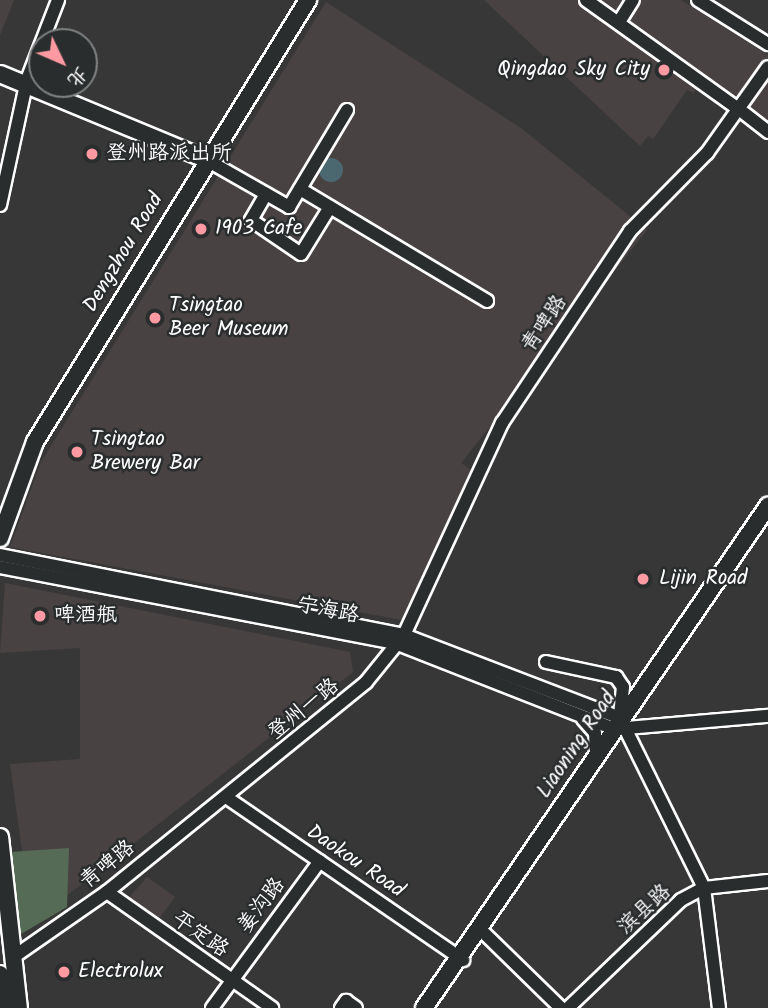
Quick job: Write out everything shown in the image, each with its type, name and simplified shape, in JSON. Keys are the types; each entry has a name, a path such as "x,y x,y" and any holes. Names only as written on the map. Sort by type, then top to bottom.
{"main road":[{"name":"Dengzhou Road","path":"0,538 35,442 205,159 308,0"},
{"path":"0,74 27,80 205,159"},
{"name":"Liaoning Road","path":"433,1008 461,958 483,932 768,506"},
{"name":"Liaoning Road","path":"424,1008 461,958 594,760 768,524"},
{"path":"0,837 9,931 6,959 19,1008"},
{"path":"0,906 9,931"},
{"path":"0,974 4,1008"}],"street":[{"path":"0,205 27,80 58,0"},
{"path":"586,0 768,132"},
{"path":"619,22 633,0"},
{"path":"698,0 768,44"},
{"name":"青啤路","path":"399,639 502,423 636,222 707,153 768,67"},
{"path":"205,159 289,207 346,110"},
{"path":"300,189 487,301"},
{"path":"266,194 251,220 301,254 330,207"},
{"name":"宁海路","path":"0,555 399,639 620,725"},
{"name":"宁海路","path":"0,567 399,639 580,716 620,725"},
{"name":"登州一路","path":"226,797 356,694 399,639"},
{"path":"546,662 615,677 623,687 620,725 704,888 719,1008"},
{"path":"580,716 595,733 594,760"},
{"path":"620,725 768,716"},
{"name":"青啤路","path":"6,959 107,892 226,797"},
{"name":"Daokou Road","path":"226,797 461,958"},
{"name":"姜沟路","path":"212,1008 320,861"},
{"name":"滨县路","path":"568,1008 681,900 704,888 768,881"},
{"name":"平定路","path":"107,892 272,1008"},
{"path":"483,932 561,1008"},
{"path":"341,1008 346,1001 356,1008"}],"shaded area":[{"path":"0,0 14,0 0,35"},
{"name":"Qingdao Sky City","path":"484,0 681,0 768,55 768,131 699,85 693,93 687,90 653,139 648,136 640,146"},
{"path":"326,2 521,128 647,230 461,463 479,475 407,621 10,547 41,462"},
{"path":"5,583 350,652 353,672 32,923 10,764 80,759 80,648 0,653"},
{"path":"147,877 175,897 156,923 126,901"}],"green space":[{"path":"69,848 67,907 21,934 10,852"}],"water":[{"path":"331,158 340,161 343,170 340,179 331,182 322,179 319,170 322,161"}],"place":[{"name":"Qingdao Sky City","path":"664,70"},
{"name":"登州路派出所","path":"92,154"},
{"name":"1903 Cafe","path":"201,229"},
{"name":"Tsingtao Beer Museum","path":"155,318"},
{"name":"Tsingtao Brewery Bar","path":"77,452"},
{"name":"Lijin Road","path":"643,579"},
{"name":"啤酒瓶","path":"40,616"},
{"name":"Electrolux","path":"64,972"}]}
